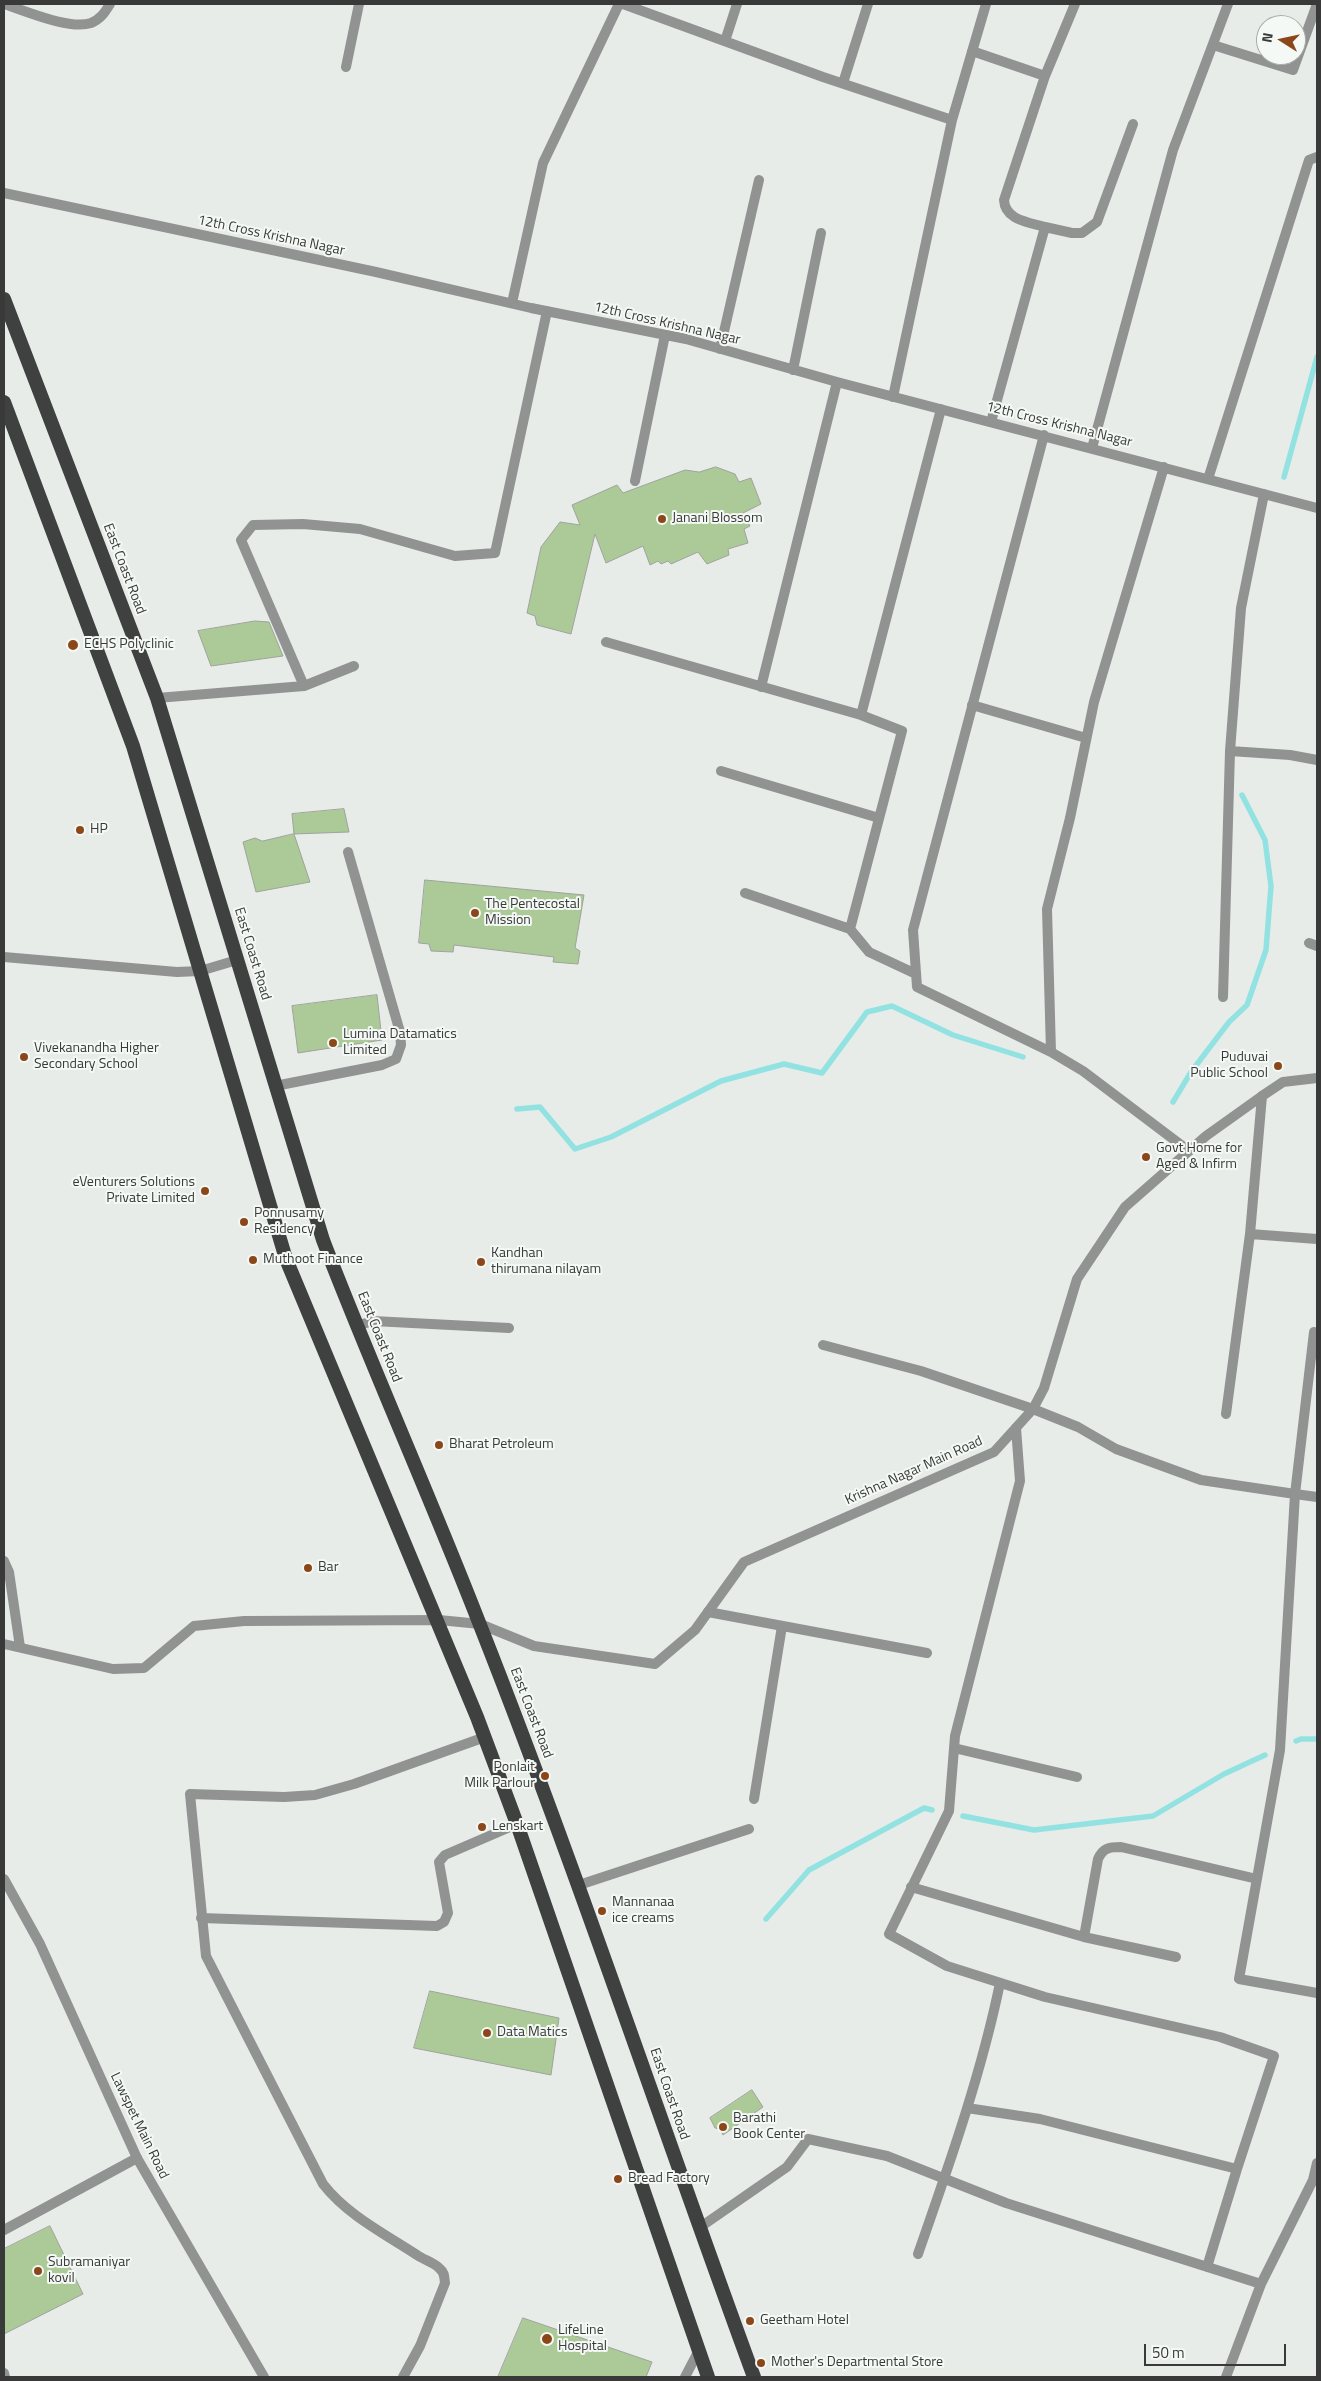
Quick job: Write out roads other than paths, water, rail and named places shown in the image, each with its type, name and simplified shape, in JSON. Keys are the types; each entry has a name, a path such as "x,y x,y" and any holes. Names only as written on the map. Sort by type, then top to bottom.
{"highway":[{"name":"East Coast Road","path":"4,299 157,698 323,1240 356,1326 480,1624 579,1885 699,2228 754,2377"},
{"path":"4,402 132,746 286,1259 439,1620 485,1737 517,1824 708,2377"}],"street":[{"path":"4,4 77,24 91,23 102,16 110,4"},
{"path":"346,66 359,4"},
{"path":"512,303 543,163 619,4"},
{"path":"623,4 952,120"},
{"path":"725,41 737,4"},
{"path":"843,83 868,4"},
{"path":"894,397 952,120 986,4"},
{"path":"1075,4 1045,76 1004,200 1005,209 1011,216 1046,227 1072,233 1082,232 1097,222 1133,124"},
{"path":"1092,448 1173,150 1228,4"},
{"path":"1213,45 1292,70 1317,4"},
{"path":"972,51 1045,76"},
{"path":"1208,479 1309,160 1317,157"},
{"path":"720,349 759,180"},
{"name":"12th Cross Krishna Nagar","path":"4,193 665,335 1317,508"},
{"path":"991,422 1046,227"},
{"path":"793,370 821,233"},
{"path":"304,686 242,540 253,525 303,524 360,530 455,556 495,553 547,311"},
{"path":"635,481 665,335"},
{"path":"761,687 837,382"},
{"path":"861,715 941,409"},
{"path":"1044,435 913,930 917,987 1051,1052 1083,1071 1189,1150"},
{"path":"1051,1052 1047,909 1070,818 1094,702 1164,466"},
{"path":"1223,997 1230,751 1241,608 1264,494"},
{"path":"606,642 861,715 902,731 850,929"},
{"path":"157,698 304,686 354,666"},
{"path":"972,705 1086,738"},
{"path":"1230,751 1290,755 1317,760"},
{"path":"721,772 879,818"},
{"path":"275,1086 382,1065 396,1059 401,1045 400,1032 348,852"},
{"path":"745,893 850,929 869,952 916,974"},
{"path":"4,957 177,972 200,971 237,960"},
{"name":"Krishna Nagar Main Road","path":"480,1624 534,1646 655,1664 695,1630 744,1562 994,1452 1033,1409 1044,1388 1077,1279 1125,1207 1189,1150 1262,1096 1283,1082 1317,1078"},
{"path":"1226,1414 1250,1234 1262,1096"},
{"path":"1250,1234 1317,1239"},
{"path":"356,1326 373,1321 509,1328"},
{"path":"1314,1332 1294,1494 1280,1750 1239,1979 1317,1993"},
{"path":"823,1345 921,1371 1033,1409 1078,1426 1116,1449 1201,1480 1317,1497"},
{"path":"1016,1428 1020,1481 956,1736 948,1811 889,1934 947,1966 1044,1997 1220,2037 1274,2056 1207,2267"},
{"path":"4,1560 9,1572 20,1648"},
{"path":"708,1612 927,1653"},
{"path":"4,1644 113,1669 144,1668 194,1626 244,1621 439,1620 480,1624"},
{"path":"754,1799 782,1626"},
{"path":"402,2377 420,2346 445,2283 444,2274 439,2267 422,2259 350,2210 334,2197 323,2184 206,1956 190,1794 284,1797 315,1795 354,1784 485,1737"},
{"path":"954,1748 1077,1777"},
{"path":"201,1918 437,1926 444,1922 448,1913 439,1862 445,1855 517,1824"},
{"path":"579,1885 749,1829"},
{"path":"1084,1937 1098,1859 1102,1851 1110,1847 1121,1847 1257,1879"},
{"name":"Lawspet Main Road","path":"4,1880 40,1944 137,2158 264,2377"},
{"path":"911,1888 1084,1937 1176,1957"},
{"path":"918,2254 945,2179 990,2035 1000,1983"},
{"path":"966,2108 1040,2119 1237,2169"},
{"path":"699,2228 787,2167 808,2139 887,2156 1006,2203 1261,2284"},
{"path":"4,2230 137,2158"},
{"path":"1226,2377 1261,2284 1313,2180 1317,2163"},
{"path":"685,2377 698,2352"},
{"path":"4,2373 5,2377"}],"waterway":[{"path":"1284,477 1317,357"},
{"path":"1173,1102 1191,1072 1229,1022 1247,1005 1266,950 1271,886 1265,840 1242,795"},
{"path":"517,1109 540,1107 575,1149 611,1137 721,1081 784,1064 822,1073 867,1012 892,1006 953,1035 1023,1057"},
{"path":"1296,1741 1301,1739 1317,1739"},
{"path":"963,1816 1034,1830 1153,1816 1224,1774 1265,1755"},
{"path":"766,1919 809,1870 924,1808 932,1810"}],"place":[{"name":"Janani Blossom","path":"662,519"},
{"name":"ECHS Polyclinic","path":"73,645"},
{"name":"HP","path":"80,830"},
{"name":"The Pentecostal Mission","path":"475,913"},
{"name":"Lumina Datamatics Limited","path":"333,1043"},
{"name":"Vivekanandha Higher Secondary School","path":"24,1057"},
{"name":"Puduvai Public School","path":"1278,1066"},
{"name":"Govt Home for Aged & Infirm","path":"1146,1157"},
{"name":"eVenturers Solutions Private Limited","path":"205,1191"},
{"name":"Ponnusamy Residency","path":"244,1222"},
{"name":"Muthoot Finance","path":"253,1260"},
{"name":"Kandhan thirumana nilayam","path":"481,1262"},
{"name":"Bharat Petroleum","path":"439,1445"},
{"name":"Bar","path":"308,1568"},
{"name":"Ponlait Milk Parlour","path":"545,1776"},
{"name":"Lenskart","path":"482,1827"},
{"name":"Mannanaa ice creams","path":"602,1911"},
{"name":"Data Matics","path":"487,2033"},
{"name":"Barathi Book Center","path":"723,2127"},
{"name":"Bread Factory","path":"618,2179"},
{"name":"Subramaniyar kovil","path":"38,2271"},
{"name":"Geetham Hotel","path":"750,2321"},
{"name":"LifeLine Hospital","path":"547,2339"},
{"name":"Mother's Departmental Store","path":"761,2363"}]}
